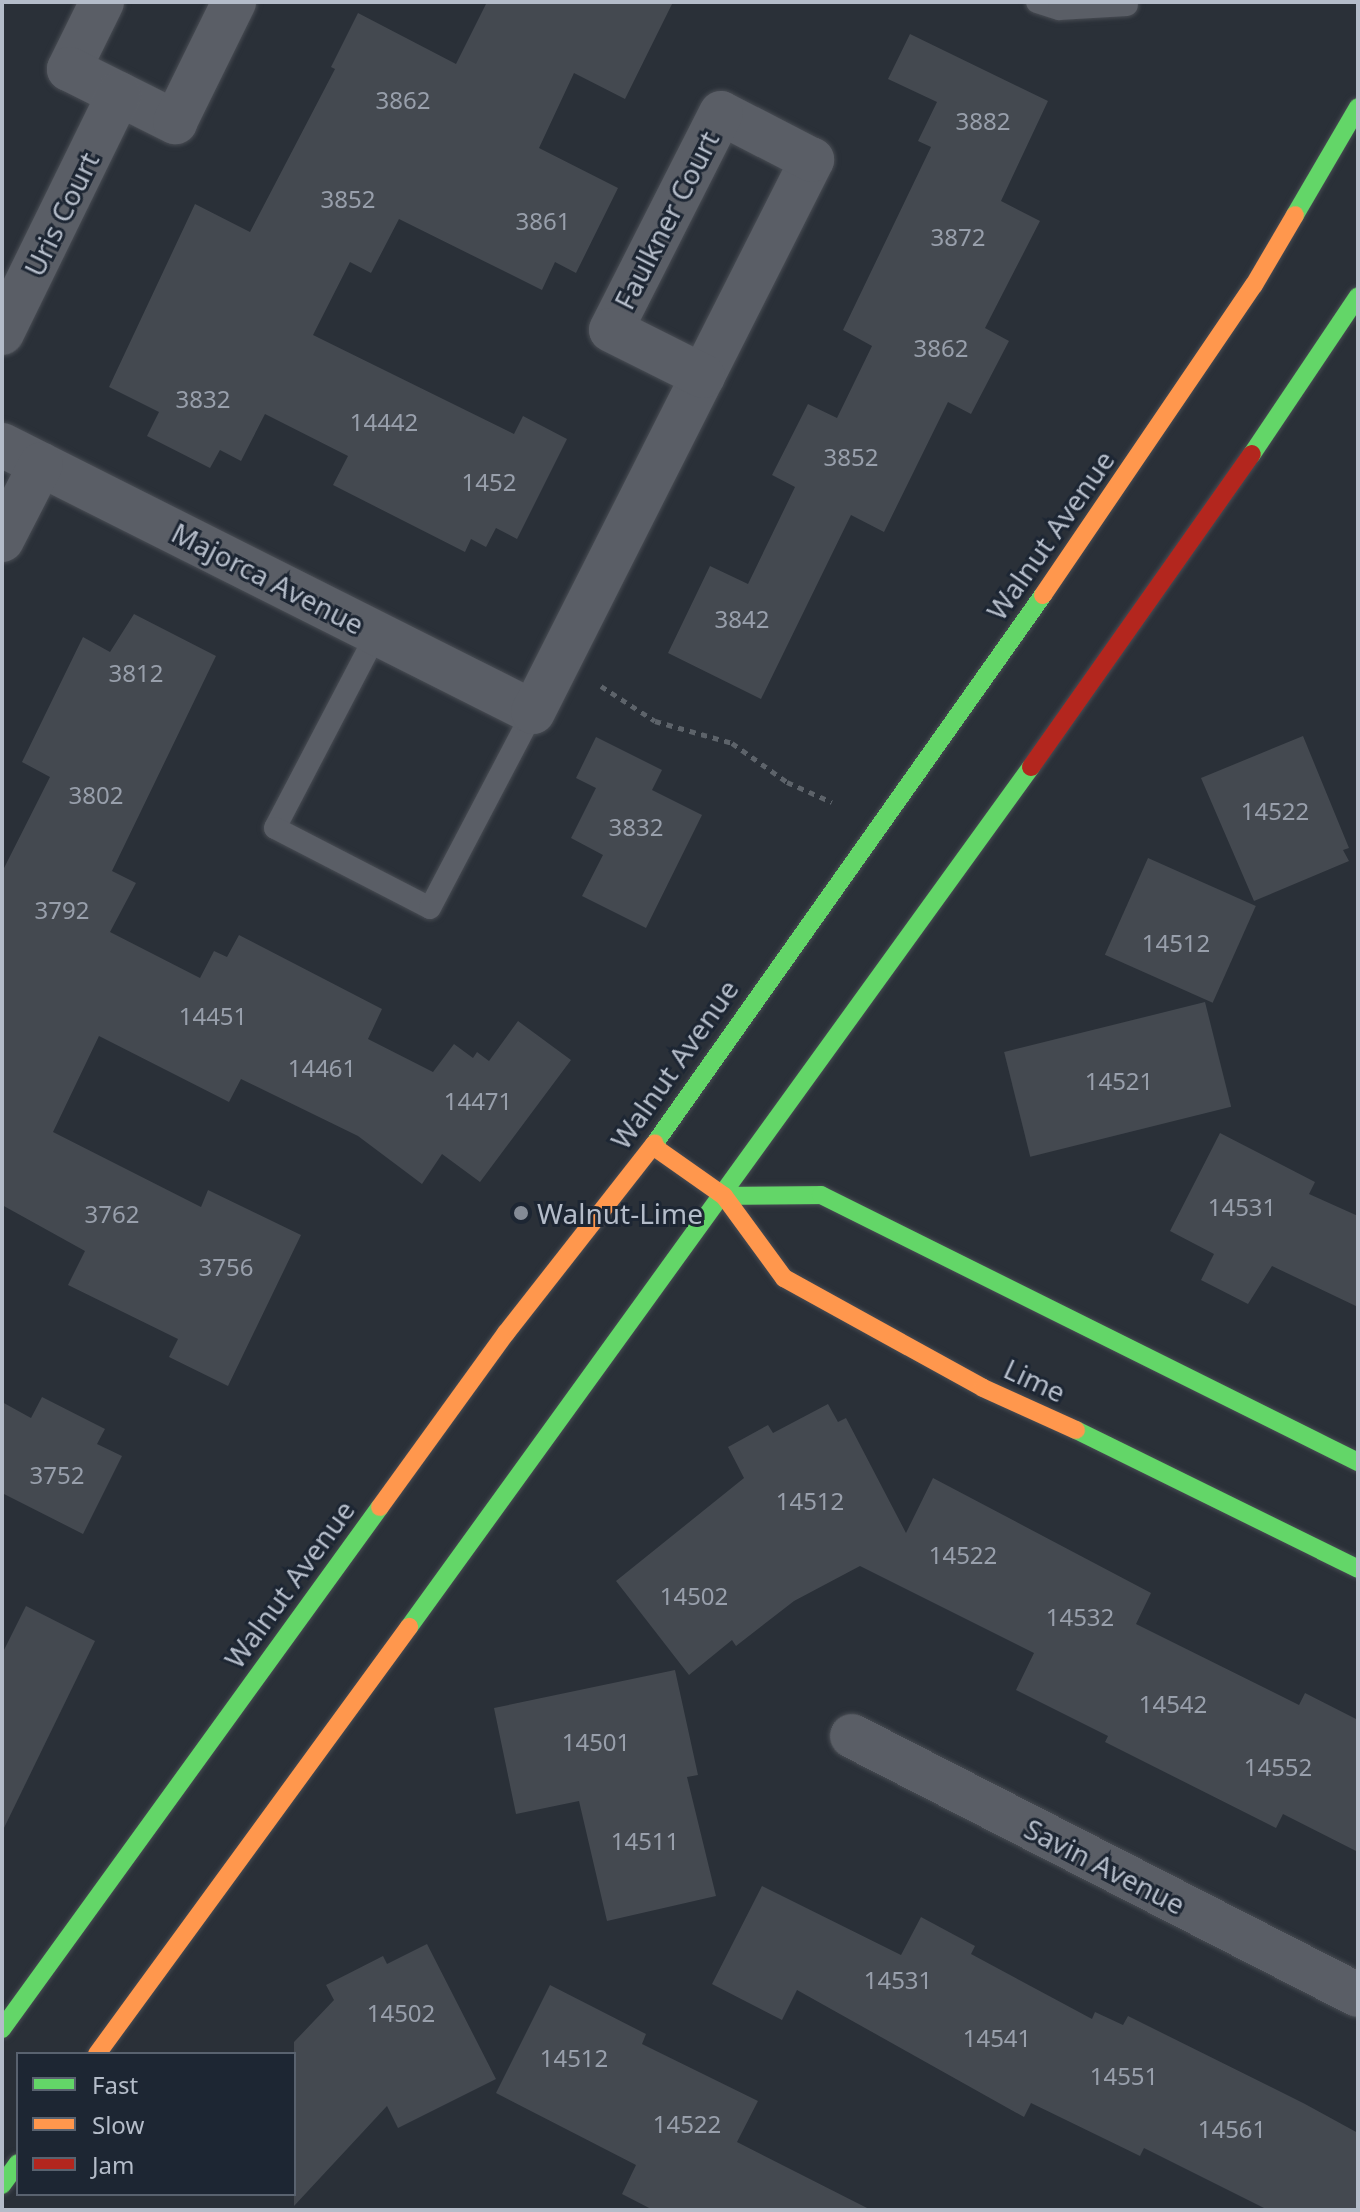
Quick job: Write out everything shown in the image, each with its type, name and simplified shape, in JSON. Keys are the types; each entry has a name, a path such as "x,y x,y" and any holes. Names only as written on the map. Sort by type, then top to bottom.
{"main road":[{"name":"Walnut Avenue","path":"2,2029 506,1333 653,1146 877,823 1092,527 1196,374 1353,128 1358,107"},
{"path":"98,2052 724,1196 1222,500 1358,296"},
{"name":"Lime","path":"653,1146 724,1196 784,1278 983,1388 1176,1475 1358,1569"},
{"path":"724,1196 821,1195 1358,1462"},
{"path":"2,2185 16,2166"}],"street":[{"path":"102,2 69,69 175,122 234,2"},
{"name":"Uris Court","path":"2,333 119,94"},
{"name":"Faulkner Court","path":"533,712 557,664 703,376 812,160 721,113 611,330 703,376"},
{"name":"Majorca Avenue","path":"2,445 533,712"},
{"path":"2,540 41,464"},
{"name":"Savin Avenue","path":"852,1736 1358,1995"}],"lane":[{"path":"1037,2 1059,9 1127,5"},
{"path":"377,633 275,828 430,908 533,712"}],"path":[{"path":"557,664 590,677 655,721 732,743 787,782 877,823"}],"building":[{"path":"487,2 673,2 625,99 574,73 539,148 618,188 576,273 555,262 542,290 399,219 371,273 350,262 313,335 514,434 523,416 567,439 517,539 496,528 486,547 471,539 465,552 333,485 348,456 265,414 241,461 220,450 210,468 147,436 159,412 109,387 195,204 250,232 335,69 331,67 358,13 456,64"},
{"path":"910,34 1048,101 1001,201 1040,221 985,328 1009,341 971,414 948,402 884,532 851,515 761,699 668,653 710,566 748,584 795,487 772,475 808,404 837,418 872,346 843,330 931,147 918,141 937,102 888,79"},
{"path":"134,614 216,656 112,871 136,883 110,932 200,978 214,951 227,957 239,935 382,1009 368,1039 433,1072 454,1044 473,1058 477,1052 489,1061 518,1021 571,1060 480,1182 442,1154 422,1184 358,1136 241,1079 229,1102 99,1036 53,1132 201,1207 208,1190 301,1235 228,1386 169,1357 178,1339 68,1285 85,1251 2,1205 2,872 50,777 22,762 83,637 110,652"},
{"path":"1303,736 1349,848 1343,850 1349,861 1254,901 1201,778"},
{"path":"596,737 662,770 652,790 702,815 646,928 582,896 603,855 571,838 596,788 576,778"},
{"path":"1148,858 1256,906 1213,1003 1105,955"},
{"path":"1205,1002 1231,1107 1030,1157 1004,1052"},
{"path":"1220,1133 1315,1182 1309,1194 1358,1216 1358,1307 1272,1266 1248,1304 1201,1280 1214,1254 1170,1231"},
{"path":"42,1397 105,1429 97,1444 122,1456 83,1534 2,1493 2,1402 31,1418"},
{"path":"828,1404 838,1422 846,1418 906,1533 933,1478 1151,1593 1136,1624 1299,1705 1305,1693 1358,1720 1358,1852 1283,1814 1276,1828 1105,1742 1108,1736 1016,1690 1034,1653 860,1566 794,1601 736,1646 732,1640 689,1675 616,1581 744,1478 728,1447 768,1425 773,1433"},
{"path":"26,1606 95,1641 2,1832 2,1654"},
{"path":"675,1670 698,1775 687,1777 716,1896 607,1921 579,1801 516,1814 494,1708"},
{"path":"762,1886 901,1955 921,1917 975,1946 971,1954 1092,2019 1095,2012 1123,2025 1128,2016 1305,2104 1358,2133 1358,2210 1268,2210 1144,2148 1140,2156 1031,2103 1024,2117 797,1990 782,2020 712,1984"},
{"path":"427,1944 496,2079 398,2128 387,2106 294,2206 294,2042 334,2000 326,1985 383,1956 387,1964"},
{"path":"550,1985 646,2034 642,2044 758,2101 737,2142 871,2210 653,2210 622,2194 636,2165 496,2093"}],"traffic: fast":[{"path":"1295,215 1358,107"},
{"path":"1252,454 1358,296"},
{"path":"655,1143 1043,595"},
{"path":"409,1627 1031,767"},
{"path":"724,1196 821,1195 1358,1462"},
{"path":"1076,1430 1358,1569"},
{"path":"2,2029 380,1507"},
{"path":"2,2185 16,2166"}],"traffic: slow":[{"path":"1043,595 1254,285 1295,215"},
{"path":"380,1507 506,1333 655,1143"},
{"path":"653,1146 724,1196 784,1278 983,1388 1076,1430"},
{"path":"98,2052 409,1627"}],"traffic: jam":[{"path":"1031,767 1252,454"}],"place":[{"name":"Walnut-Lime","path":"521,1213"}]}
